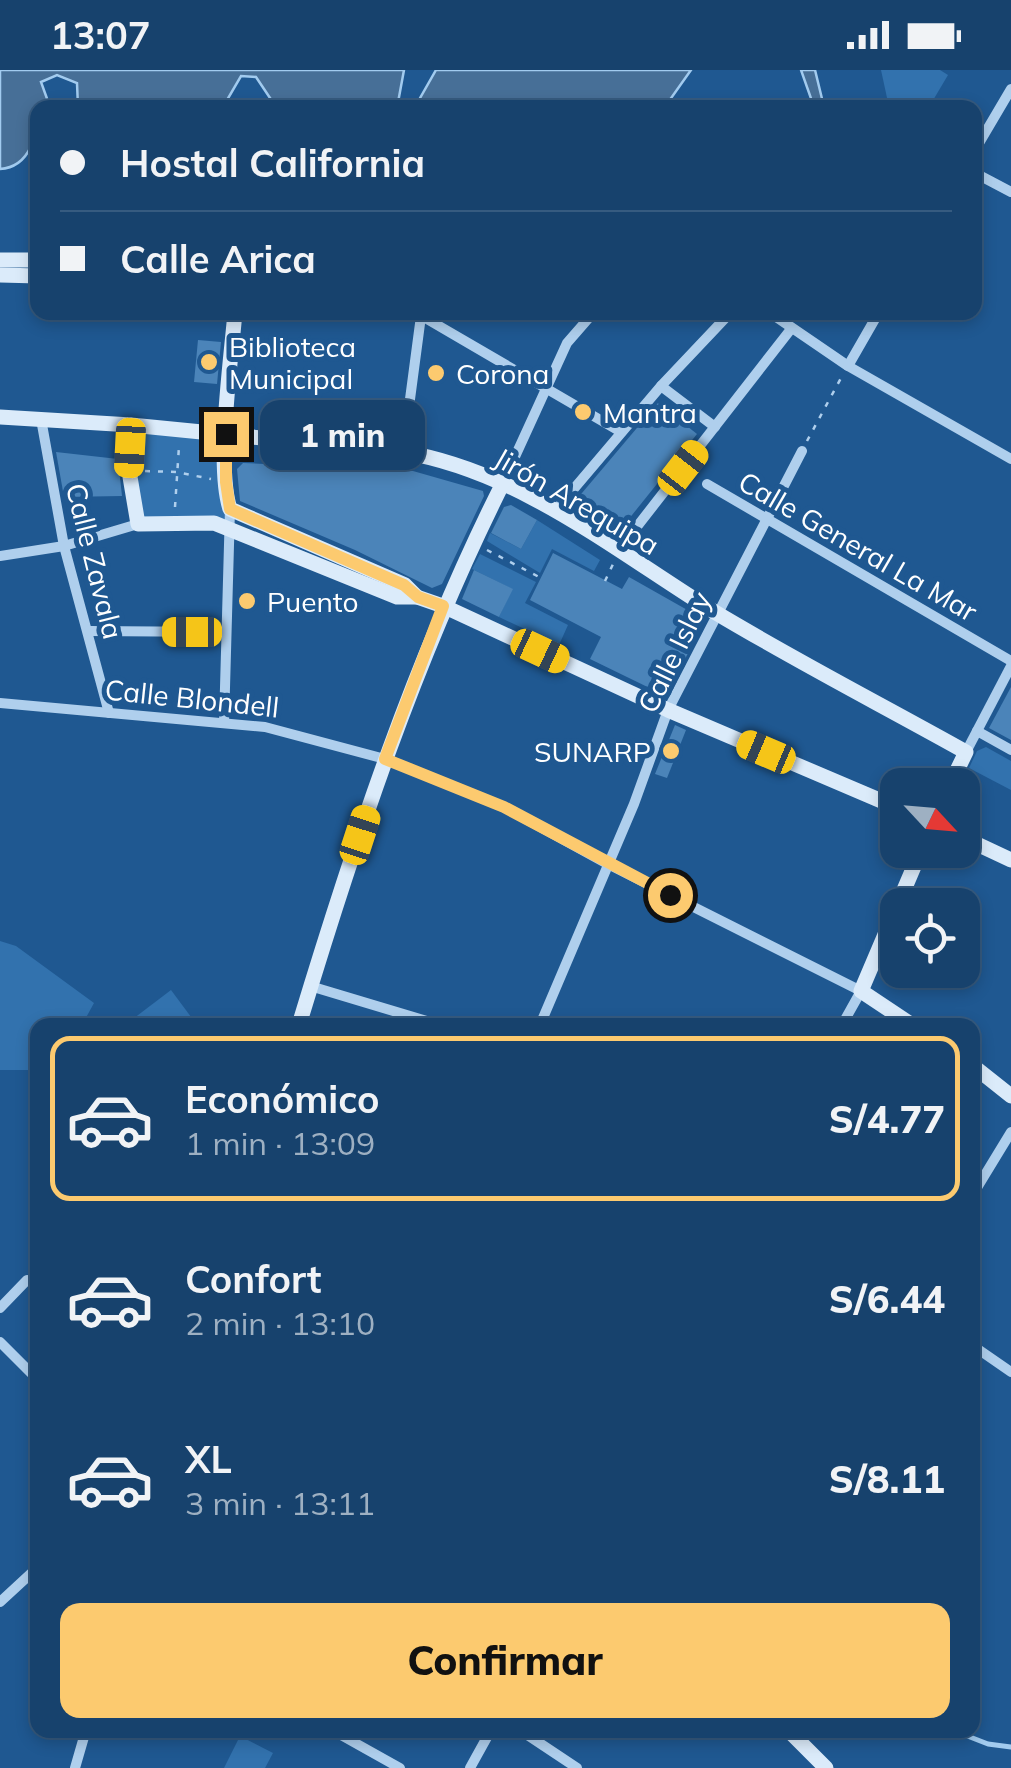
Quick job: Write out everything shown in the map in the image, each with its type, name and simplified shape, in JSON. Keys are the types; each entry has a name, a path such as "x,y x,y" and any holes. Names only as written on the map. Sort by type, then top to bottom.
{"street":[{"path":"982,138 1011,89"},
{"path":"982,177 1011,192"},
{"path":"0,260 30,260"},
{"path":"0,274 30,276"},
{"path":"224,722 230,509 226,434 233,320"},
{"path":"404,452 417,320"},
{"path":"429,320 621,432"},
{"path":"300,1018 385,759 443,606 545,386 568,343 587,320"},
{"path":"555,511 660,386 723,320"},
{"path":"780,320 848,366 1011,459"},
{"path":"848,366 874,320"},
{"path":"618,552 792,329"},
{"path":"660,386 715,427"},
{"name":"Jirón Arequipa","path":"0,417 131,424 435,457 503,482 717,613 966,752"},
{"name":"Calle Zavala","path":"41,419 64,546 109,714"},
{"path":"131,424 128,471 138,524"},
{"name":"Calle Islay","path":"543,1018 634,804 668,710 802,452"},
{"name":"Calle General La Mar","path":"707,484 1011,664"},
{"path":"230,509 404,585 418,597"},
{"path":"0,556 64,546 138,524 214,523 397,597 418,597 443,606 668,710 880,800"},
{"path":"89,631 226,632"},
{"path":"958,768 1011,664"},
{"name":"Calle Blondell","path":"0,703 265,727 385,759 504,807 606,863 861,991 902,1018"},
{"path":"976,731 1011,750"},
{"path":"980,845 1011,860"},
{"path":"846,1018 912,868"},
{"path":"310,986 417,1018"},
{"path":"980,1071 1011,1086"},
{"path":"989,1076 1011,1096"},
{"path":"980,1183 1011,1132"},
{"path":"0,1308 28,1280"},
{"path":"0,1342 30,1372"},
{"path":"980,1351 1011,1372"},
{"path":"0,1602 30,1574"},
{"path":"75,1768 84,1738"},
{"path":"346,1738 400,1768"},
{"path":"470,1768 487,1738"},
{"path":"532,1738 577,1768"},
{"path":"796,1738 826,1768"}],"path":[{"path":"802,452 848,366"},
{"path":"175,522 180,429"},
{"path":"128,471 176,472 226,482"},
{"path":"483,548 541,578"},
{"path":"605,581 618,552"}],"shaded area":[{"path":"0,70 404,70 398,100 271,100 256,77 241,76 227,100 78,100 77,83 57,75 41,82 47,100 30,100 30,149 19,162 0,169"},
{"path":"436,70 691,70 670,100 419,100"},
{"path":"801,70 815,70 822,100 812,100"},
{"path":"881,70 940,70 948,75 933,100 887,100"},
{"path":"131,425 226,435 228,528 138,524"},
{"path":"537,520 600,560 594,571 552,549 540,573 487,541 490,533 521,549"},
{"path":"480,554 536,582 525,603 568,625 559,645 499,617 512,589 472,569"},
{"path":"986,747 1011,761 1011,790 980,774 980,768 969,768 977,751"},
{"path":"0,941 16,946 94,1003 86,1018 30,1018 30,1070 0,1070"},
{"path":"171,990 192,1018 134,1018"},
{"path":"239,1738 273,1753 265,1768 224,1768"}],"building":[{"name":"Biblioteca Municipal","path":"198,340 221,342 217,384 194,382"},
{"path":"658,403 697,434 616,535 571,506"},
{"path":"56,452 118,459 122,496 64,497"},
{"path":"243,463 413,471 483,491 484,496 442,584 432,588 240,501 237,469"},
{"path":"511,505 537,520 521,549 491,533 504,507"},
{"path":"553,553 622,589 629,577 705,620 666,696 590,659 601,637 530,600"},
{"path":"474,570 513,589 499,617 462,599"},
{"path":"1011,687 1011,740 989,728"},
{"name":"SUNARP","path":"675,725 686,730 667,778 655,774"}],"waterway":[{"path":"973,1738 1011,1747"}],"place":[{"name":"Biblioteca Municipal","path":"209,362"},
{"name":"Corona","path":"436,373"},
{"name":"Mantra","path":"583,412"},
{"name":"Puento","path":"247,601"},
{"name":"SUNARP","path":"671,751"}],"route":[{"path":"226,434 230,509 443,606 385,759 504,807 670,895"}]}
